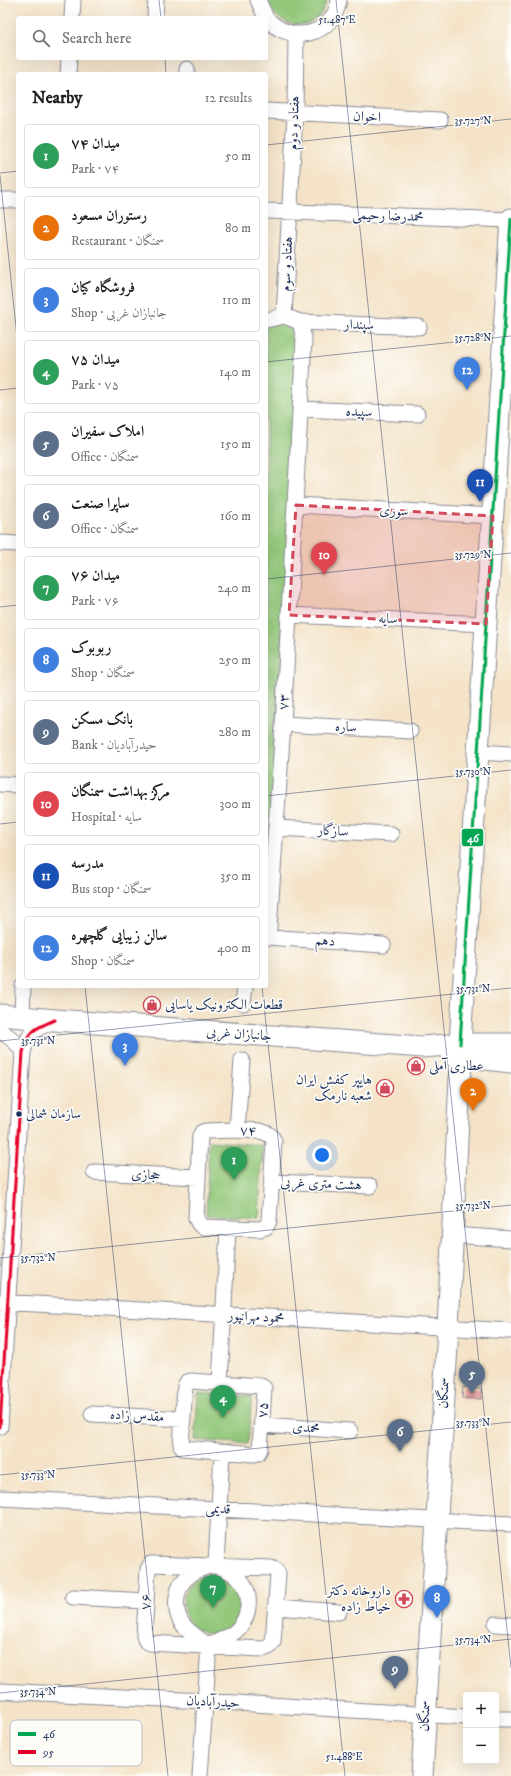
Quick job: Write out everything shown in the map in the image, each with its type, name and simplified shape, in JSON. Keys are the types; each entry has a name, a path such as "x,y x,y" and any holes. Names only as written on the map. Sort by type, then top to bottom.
{"main road":[{"name":"سمنگان","path":"422,1776 448,1328 460,1051 486,624 508,303 511,220"},
{"name":"جانبازان غربی","path":"0,1014 55,1020 422,1047 460,1051 511,1062"},
{"path":"0,1028 15,1027 20,1023 22,1016"},
{"name":"جانبازان غربی","path":"460,1051 511,1044"}],"street":[{"path":"72,16 73,0"},
{"path":"155,16 156,0"},
{"path":"258,0 265,16"},
{"path":"268,20 272,25 283,32 296,35 310,34 322,28 331,19 338,7 339,0"},
{"name":"هفتاد و دوم","path":"289,212 295,113 296,35"},
{"path":"68,72 69,60"},
{"name":"اخوان","path":"268,111 440,120"},
{"path":"0,200 16,200"},
{"name":"محمدرضا رحیمی","path":"268,211 511,220"},
{"name":"هفتاد و سوم","path":"284,316 289,212"},
{"path":"268,319 284,316"},
{"name":"سپندار","path":"284,316 300,322 419,328"},
{"name":"۷۳","path":"268,929 283,724 296,505 304,339 300,322"},
{"name":"سپیده","path":"300,409 417,414"},
{"name":"سوری","path":"296,505 493,516"},
{"path":"0,543 16,544"},
{"name":"سایه","path":"289,615 486,624"},
{"name":"ساره","path":"283,724 410,731"},
{"path":"478,752 511,754"},
{"path":"0,784 16,785"},
{"name":"سازگار","path":"276,828 391,834"},
{"name":"دهم","path":"268,937 383,945"},
{"path":"22,1016 23,988"},
{"path":"243,1003 245,988"},
{"name":"جانبازان غربی","path":"23,1052 34,1029 55,1020"},
{"path":"0,1031 9,1036 18,1044 23,1052 3,1303 0,1427"},
{"path":"237,1130 242,1060"},
{"name":"۷۴","path":"237,1130 268,1132 272,1135 274,1141 269,1221 266,1227 260,1229 204,1227 199,1224 196,1218 200,1136 202,1132 206,1131 237,1130"},
{"name":"حجازی","path":"94,1172 198,1177"},
{"name":"هشت متری غربی","path":"272,1182 370,1186"},
{"path":"220,1383 225,1315 228,1229"},
{"path":"452,1235 511,1239"},
{"name":"محمود مهرانپور","path":"3,1303 511,1331"},
{"name":"۷۵","path":"187,1382 220,1383 261,1386 264,1388 260,1449 258,1453 222,1452 183,1448 181,1445 185,1386 187,1382"},
{"name":"مقدس زاده","path":"92,1414 183,1419"},
{"name":"محمدی","path":"262,1425 350,1431"},
{"path":"216,1565 222,1452"},
{"name":"قدیمی","path":"0,1498 511,1524"},
{"name":"۷۶","path":"151,1564 216,1565 276,1570 278,1574 277,1607 273,1642 270,1647 263,1649 146,1641 144,1636 148,1569 151,1564"},
{"name":"۷۶","path":"216,1565 229,1571 241,1580 247,1592 249,1606 245,1620 236,1631 209,1646 184,1627 178,1614 176,1600 180,1586 189,1575 202,1568 216,1565"},
{"path":"73,1597 146,1601"},
{"path":"277,1607 339,1612"},
{"path":"200,1776 209,1646"},
{"name":"حیدرآبادیان","path":"0,1691 204,1701 463,1717"},
{"path":"499,1719 511,1719"}],"highlighted area":[{"path":"296,505 493,516 486,624 289,615"}],"green space":[{"path":"267,0 327,0 323,11 316,19 298,25 288,23 279,18 272,11"},
{"path":"268,321 300,322 268,895"},
{"path":"209,1141 263,1145 259,1218 206,1215"},
{"path":"198,1393 252,1396 248,1444 195,1440"},
{"path":"213,1574 230,1579 238,1587 243,1604 238,1621 230,1629 213,1634 196,1629 188,1621 183,1604 188,1587 196,1579"}],"building":[{"path":"463,1387 481,1389 481,1399 462,1398"}],"transit line":[{"name":"46","path":"460,1044 511,219"},
{"name":"95","path":"0,1427 23,1052 31,1034 37,1028 55,1020"}],"place":[{"name":"سالن زیبایی گلچهره","path":"467,390"},
{"name":"مدرسه","path":"480,502"},
{"name":"مرکز بهداشت سمنگان","path":"324,575"},
{"name":"قطعات الکترونیک یاسایی","path":"152,1005"},
{"name":"فروشگاه کیان","path":"125,1066"},
{"name":"عطاری آملی","path":"416,1066"},
{"name":"هایپر کفش ایران شعبه نارمک","path":"385,1088"},
{"name":"رستوران مسعود","path":"473,1111"},
{"name":"سازمان شمالی","path":"19,1114"},
{"name":"میدان ۷۴","path":"234,1180"},
{"name":"املاک سفیران","path":"472,1394"},
{"name":"میدان ۷۵","path":"223,1418"},
{"name":"ساپرا صنعت","path":"400,1452"},
{"name":"داروخانه دکتر خیاط زاده","path":"404,1599"},
{"name":"میدان ۷۶","path":"213,1608"},
{"name":"ربوبوک","path":"437,1618"},
{"name":"بانک مسکن","path":"395,1689"}]}
